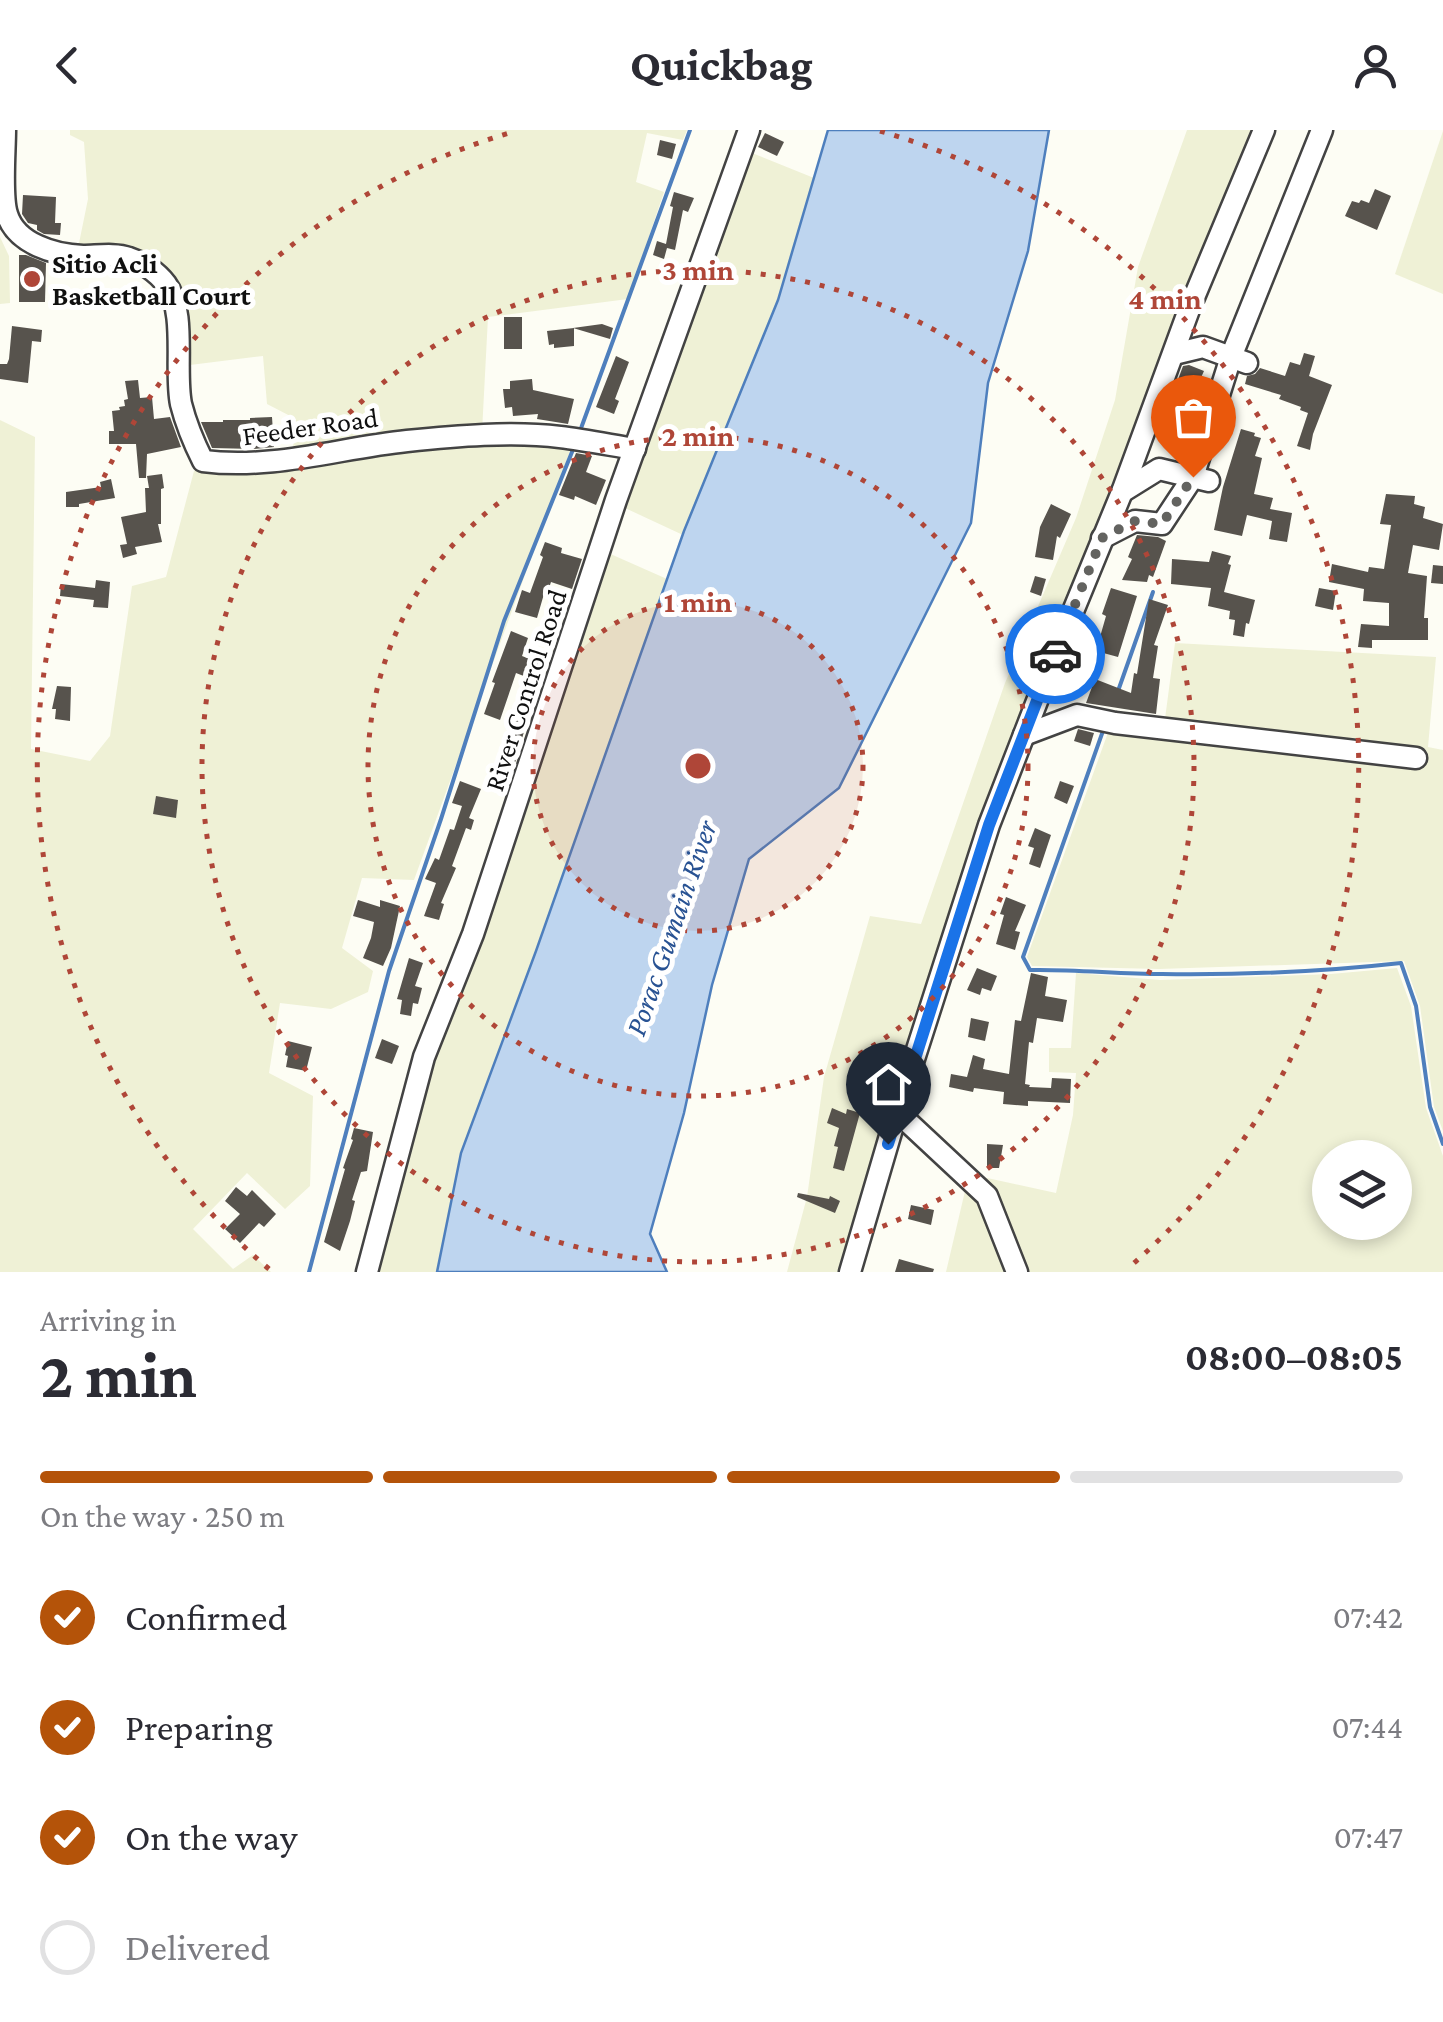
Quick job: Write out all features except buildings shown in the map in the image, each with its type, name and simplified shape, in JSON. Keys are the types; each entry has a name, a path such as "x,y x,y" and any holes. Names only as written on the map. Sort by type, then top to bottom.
{"street":[{"name":"Feeder Road","path":"6,130 2,165 6,213 24,238 48,251 76,256 126,256 149,268 167,285 176,307 181,402 203,462 280,462 404,441 482,435 556,436 636,448"},
{"name":"River Control Road","path":"367,1272 424,1057 474,934 616,500 748,130"},
{"path":"850,1272 989,825 1122,492 1190,307 1264,130"},
{"path":"1102,538 1135,521 1162,524 1201,479 1239,360 1322,130"},
{"path":"1174,354 1203,347 1239,360"},
{"path":"1122,492 1159,469 1201,479"},
{"path":"1024,735 1077,715 1106,722 1416,758"},
{"path":"897,1112 987,1196 1017,1272"}],"green space":[{"path":"70,130 687,130 683,140 647,133 636,182 664,192 628,299 488,317 482,432 292,457 296,419 267,404 263,356 182,366 156,265 77,253 88,199 84,142 70,135"},
{"path":"1187,130 1261,130 1095,536 842,1272 787,1272 807,1197 824,1077 870,916 921,924 1005,683 1076,518 1115,400 1138,267"},
{"path":"1443,131 1443,294 1395,274"},
{"path":"752,153 814,178 778,300 683,535 625,508"},
{"path":"0,237 9,256 10,303 0,304"},
{"path":"0,420 35,437 31,749 90,761 110,736 132,586 166,577 194,471 203,466 405,444 573,443 414,880 362,878 342,948 373,971 368,992 331,1009 280,1003 269,1073 313,1096 310,1186 285,1209 247,1173 193,1229 233,1269 253,1255 271,1272 0,1272"},
{"path":"606,552 667,579 461,1153 437,1272 371,1272 430,1060"},
{"path":"1175,643 1436,657 1428,747 1443,750 1443,1131 1434,1107 1420,1006 1404,961 1159,969 1032,966 1027,957 1110,727 1163,734"},
{"path":"1397,968 1411,1006 1426,1108 1443,1156 1443,1272 946,1272 969,1174 1056,1193 1073,1115 1076,1073 1049,1072 1049,1048 1071,1048 1076,973 1160,980"}],"water":[{"name":"Porac Gumain River","path":"828,130 1049,130 1028,251 988,383 971,523 839,788 749,859 712,985 684,1113 650,1234 667,1272 437,1272 461,1153 684,531 778,300"}],"waterway":[{"path":"580,431 690,130"},
{"path":"309,1272 389,971 504,621 574,447"},
{"path":"1118,691 1153,592"},
{"path":"1104,728 1023,957 1030,970 1221,974 1401,963 1416,1006 1430,1107 1443,1144"}],"way so far":[{"path":"1055,654 1102,538 1135,521 1162,524 1193,477"}],"place":[{"name":"Sitio Acli Basketball Court","path":"32,279"}],"route":[{"path":"888,1144 989,825 1055,654"}]}
